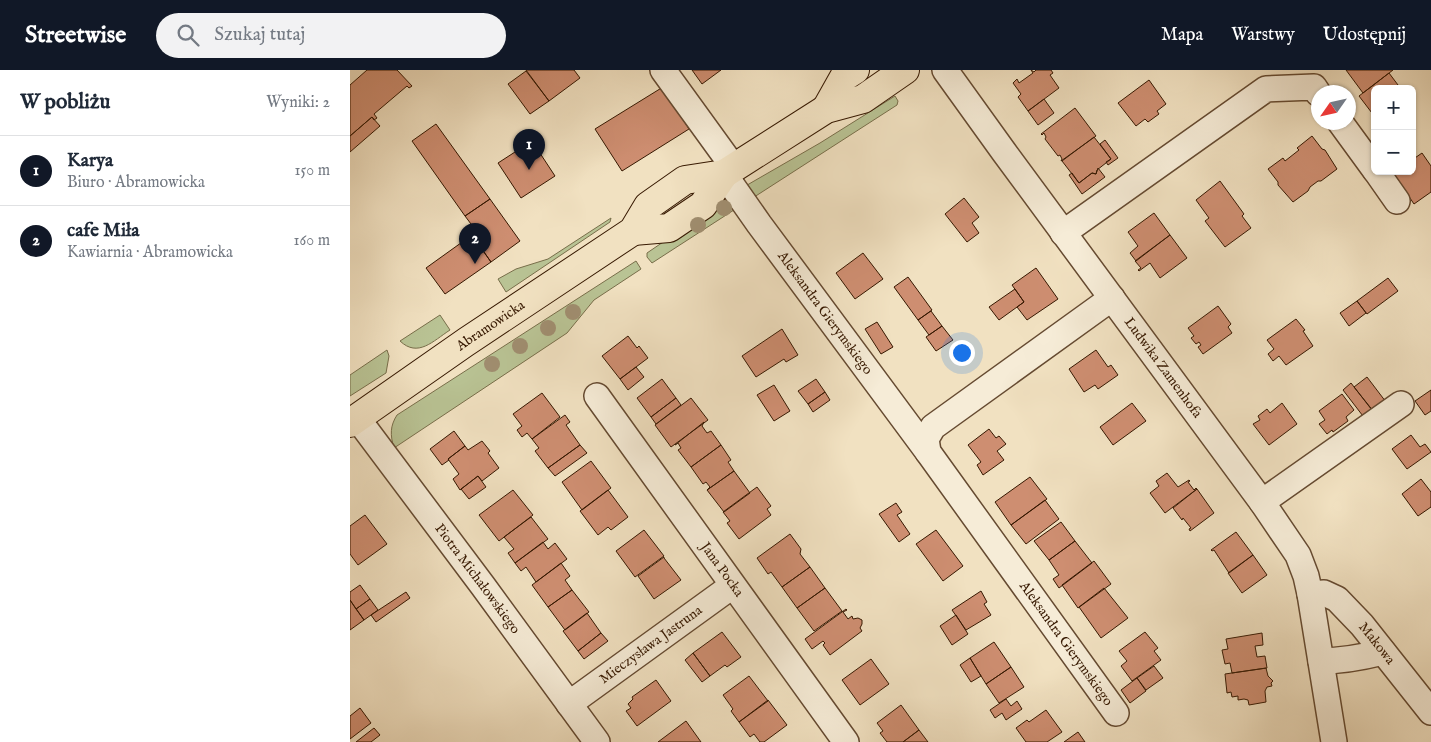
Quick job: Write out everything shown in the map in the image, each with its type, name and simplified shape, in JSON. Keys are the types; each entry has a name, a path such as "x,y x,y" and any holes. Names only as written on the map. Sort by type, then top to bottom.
{"main road":[{"name":"Abramowicka","path":"826,109 844,77 855,70"},
{"name":"Abramowicka","path":"353,421 633,231 648,206 685,180 729,171 826,109 863,98 905,70"}],"street":[{"name":"Aleksandra Gierymskiego","path":"663,70 729,171 759,224 928,452 1116,713"},
{"name":"Ludwika Zamenhofa","path":"945,70 1262,502 1298,555 1310,594 1334,742"},
{"path":"1063,233 1266,89 1311,87"},
{"path":"1346,130 1371,165"},
{"path":"1378,175 1397,201"},
{"path":"928,452 926,439 933,427 1112,298"},
{"name":"Jana Pocka","path":"597,396 846,742"},
{"path":"1262,502 1401,404"},
{"name":"Piotra Michałowskiego","path":"353,421 596,742"},
{"name":"Mieczysława Jastruna","path":"569,704 732,586"},
{"name":"Makowa","path":"1310,594 1324,592 1337,599 1362,625 1431,712"},
{"path":"1321,661 1334,661 1383,652"}],"green space":[{"path":"895,96 898,101 897,105 748,201 742,188 820,143"},
{"path":"726,199 731,199 737,208 652,263 647,257 647,253"},
{"path":"611,218 610,222 506,292 498,279 516,269 548,259"},
{"path":"636,261 641,269 594,300 567,333 394,448 391,431 397,415"},
{"path":"440,315 450,330 431,343 419,348 413,348 400,341"},
{"path":"387,350 389,356 386,373 350,396 350,375"}],"building":[{"path":"367,70 397,70 412,86 409,88 407,86 374,114 377,118 374,120 372,117 350,136 350,85"},
{"path":"526,70 574,70 580,78 549,101"},
{"path":"692,70 721,70 702,84"},
{"path":"1031,70 1034,72 1036,70 1051,70 1053,73 1050,75 1059,88 1028,111 1018,97 1021,94 1013,83 1017,79 1019,83 1033,73"},
{"path":"1346,70 1393,70 1371,85 1363,93"},
{"path":"526,71 549,101 530,114 508,84"},
{"path":"1389,73 1398,85 1373,85"},
{"path":"1149,80 1166,104 1157,111 1159,114 1148,122 1145,119 1136,126 1118,103"},
{"path":"663,87 689,129 622,171 595,129"},
{"path":"1371,87 1371,112 1359,96"},
{"path":"1044,99 1054,113 1038,125 1028,111"},
{"path":"1075,108 1096,136 1061,161 1060,155 1058,156 1045,139 1044,133 1041,134"},
{"path":"372,117 380,126 350,152 350,136"},
{"path":"436,124 490,199 465,216 412,141"},
{"path":"1312,136 1322,149 1325,150 1337,169 1310,187 1308,191 1293,202 1278,185 1278,182 1268,169 1283,158 1285,161"},
{"path":"1094,137 1111,159 1097,170 1096,174 1092,173 1079,183 1062,161"},
{"path":"1105,140 1118,158 1108,165 1106,162 1111,159 1100,144"},
{"path":"532,141 555,176 521,198 498,163"},
{"path":"1422,153 1431,166 1431,192 1414,204 1394,175 1416,175 1416,157"},
{"path":"1098,168 1105,177 1082,194 1069,175 1072,173 1079,183 1092,173 1096,174"},
{"path":"1220,181 1244,214 1242,216 1251,228 1225,247 1205,221 1209,218 1196,200"},
{"path":"964,198 979,217 972,223 979,233 967,242 945,214"},
{"path":"490,199 520,241 491,262 472,235 477,232 465,216"},
{"path":"1154,213 1170,235 1136,261 1130,253 1138,246 1128,232"},
{"path":"472,235 491,262 445,294 426,268"},
{"path":"1170,235 1187,258 1160,278 1150,263 1139,271 1141,268 1135,261"},
{"path":"863,253 883,279 855,299 836,273"},
{"path":"1036,268 1058,299 1027,320 1017,307 1024,302 1012,285"},
{"path":"908,277 932,310 918,320 894,287"},
{"path":"1388,278 1398,291 1367,314 1357,301"},
{"path":"1015,289 1024,302 999,320 989,307"},
{"path":"1357,301 1366,313 1349,326 1340,313"},
{"path":"1218,306 1231,324 1228,327 1232,333 1203,354 1198,347 1201,345 1199,342 1196,344 1191,338 1194,336 1188,328"},
{"path":"931,311 942,326 929,335 918,320"},
{"path":"1296,319 1305,330 1303,331 1313,346 1286,365 1279,356 1273,361 1268,354 1274,349 1267,340"},
{"path":"877,322 893,347 881,354 865,329"},
{"path":"942,326 953,340 936,351 926,337"},
{"path":"782,329 798,355 786,362 784,359 756,377 742,356"},
{"path":"628,336 648,358 620,379 602,356"},
{"path":"1096,350 1108,367 1111,365 1118,375 1098,389 1095,385 1084,392 1069,369"},
{"path":"636,367 644,377 628,390 620,379"},
{"path":"1367,377 1386,402 1374,412 1354,387"},
{"path":"662,379 676,398 651,417 637,398"},
{"path":"816,379 825,392 808,404 798,391"},
{"path":"1351,383 1375,414 1366,420 1343,390"},
{"path":"774,385 790,411 774,421 757,395"},
{"path":"1431,390 1431,411 1425,415 1415,401"},
{"path":"825,392 830,400 813,412 808,404"},
{"path":"542,393 560,417 532,439 527,433 522,437 517,430 522,426 513,414"},
{"path":"1342,394 1354,410 1346,417 1348,421 1327,434 1319,424 1325,420 1319,411"},
{"path":"676,398 681,405 656,424 651,417"},
{"path":"691,398 708,420 671,447 655,425"},
{"path":"1132,403 1146,421 1113,445 1100,427"},
{"path":"1282,403 1297,424 1269,445 1253,424 1260,420 1258,416 1267,409 1270,413"},
{"path":"565,415 570,422 566,425 580,445 548,468 535,451 539,448 532,439"},
{"path":"704,422 702,426 707,433 711,431 721,445 691,467 678,450 681,448 678,443 675,445"},
{"path":"989,429 996,438 999,436 1006,444 997,451 1004,460 983,475 977,465 981,462 968,445"},
{"path":"454,431 465,446 442,465 430,449"},
{"path":"1411,435 1420,447 1425,444 1431,452 1407,469 1392,449"},
{"path":"482,441 499,468 482,481 478,476 460,490 453,479 459,474 448,459 465,446 468,450"},
{"path":"580,445 587,453 555,476 548,468"},
{"path":"721,445 731,460 728,462 734,471 707,490 710,487 706,482 703,484 691,467"},
{"path":"591,461 611,488 582,510 562,482"},
{"path":"734,471 750,493 724,512 707,490"},
{"path":"1167,473 1178,487 1189,480 1188,482 1194,490 1197,489 1165,513 1150,493 1159,486 1156,481"},
{"path":"478,476 486,487 469,499 461,489"},
{"path":"1030,477 1047,499 1011,525 995,502"},
{"path":"1421,479 1431,492 1431,507 1418,516 1402,494"},
{"path":"757,487 771,506 767,509 771,515 739,539 727,523 730,521 723,512"},
{"path":"1197,489 1214,513 1190,531 1189,529 1191,528 1173,508"},
{"path":"513,490 533,515 499,541 479,515"},
{"path":"608,490 628,517 611,530 608,527 598,535 580,511"},
{"path":"1045,500 1059,519 1026,544 1011,525"},
{"path":"896,503 902,512 897,515 910,534 899,542 879,514"},
{"path":"365,515 387,544 358,565 350,554 350,526"},
{"path":"531,517 548,539 515,563 508,553 514,549 504,537"},
{"path":"1061,522 1075,541 1049,560 1034,541"},
{"path":"644,530 664,556 635,577 616,551"},
{"path":"936,530 963,566 943,581 916,544"},
{"path":"1236,532 1253,555 1229,573 1214,550 1211,550"},
{"path":"790,534 801,549 800,554 810,567 782,587 771,572 768,574 757,558"},
{"path":"1075,541 1092,563 1059,588 1053,579 1059,575 1049,560"},
{"path":"543,542 548,549 555,543 567,559 536,582 526,567 521,571 515,563"},
{"path":"1253,555 1267,575 1242,593 1228,573"},
{"path":"664,557 681,580 654,599 638,576"},
{"path":"1094,561 1111,584 1078,608 1062,585"},
{"path":"561,563 570,576 565,580 572,590 548,607 532,585"},
{"path":"810,567 825,588 797,608 782,587"},
{"path":"360,585 370,599 356,609 350,600 350,592"},
{"path":"825,588 842,611 814,631 797,608"},
{"path":"1104,588 1128,618 1101,638 1079,607"},
{"path":"572,590 589,612 565,630 548,607"},
{"path":"981,591 987,602 984,604 991,615 966,630 952,610"},
{"path":"406,592 410,598 376,622 371,615"},
{"path":"370,599 378,610 364,620 356,609"},
{"path":"350,600 364,620 350,630"},
{"path":"846,609 843,612 848,619 852,616 853,619 858,618 862,620 860,628 862,631 830,655 823,645 825,643 823,641 812,649 805,639"},
{"path":"587,613 601,633 578,651 563,631"},
{"path":"956,615 968,634 952,645 940,626"},
{"path":"722,632 741,657 727,667 725,665 710,676 693,653"},
{"path":"1145,632 1158,648 1154,651 1161,660 1132,681 1121,666 1127,661 1119,651"},
{"path":"601,633 608,641 584,659 578,651"},
{"path":"1262,633 1263,645 1255,646 1257,657 1265,656 1267,668 1232,673 1230,663 1225,664 1222,650 1228,649 1226,639"},
{"path":"994,642 1011,667 986,684 970,658"},
{"path":"693,653 710,676 702,682 685,660"},
{"path":"970,658 981,676 971,682 960,665"},
{"path":"871,659 889,684 860,705 842,680"},
{"path":"1154,666 1163,678 1146,690 1137,678"},
{"path":"1011,667 1024,687 999,703 986,684"},
{"path":"1266,668 1268,676 1273,681 1271,683 1272,686 1267,687 1265,691 1266,702 1249,705 1248,700 1238,700 1238,696 1232,697 1231,692 1227,693 1225,674"},
{"path":"749,676 768,701 739,722 723,695"},
{"path":"1137,678 1146,691 1130,703 1121,690"},
{"path":"656,680 671,701 637,726 626,711 631,708 628,704 633,699 632,697"},
{"path":"1006,699 1011,706 1017,701 1022,709 1006,720 1002,713 995,718 990,710"},
{"path":"768,700 787,725 764,742 760,742 754,734 750,737 739,722"},
{"path":"901,705 919,730 903,742 887,742 880,733 883,731 877,723"},
{"path":"360,708 371,723 350,739 350,716"},
{"path":"1046,710 1062,732 1047,742 1026,742 1016,728 1027,720 1029,722"},
{"path":"686,721 701,742 658,742"},
{"path":"374,728 380,735 371,742 356,742"},
{"path":"919,730 928,742 903,742"},
{"path":"1078,732 1085,742 1064,742"}],"place":[{"name":"Karya","path":"529,170"},
{"name":"cafe Miła","path":"475,264"}]}
